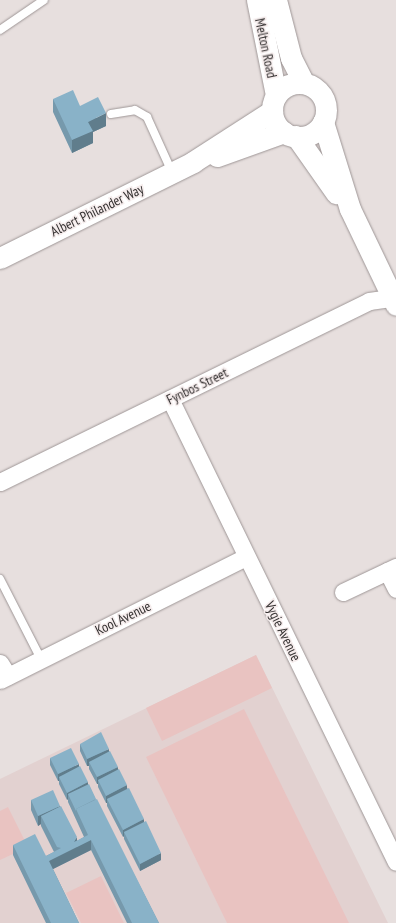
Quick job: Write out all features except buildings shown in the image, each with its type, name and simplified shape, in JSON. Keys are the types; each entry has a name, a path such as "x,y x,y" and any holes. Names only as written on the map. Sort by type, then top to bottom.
{"street":[{"name":"Melton Road","path":"257,0 274,103"},
{"name":"Melton Road","path":"276,0 291,58 304,83"},
{"path":"350,209 290,134 274,103 288,85 304,83 314,88 324,100 323,122 350,209 395,300"},
{"name":"Albert Philander Way","path":"193,162 274,103"},
{"path":"290,134 312,133 323,122"},
{"name":"Albert Philander Way","path":"0,258 193,162 290,134"},
{"name":"Fynbos Street","path":"0,482 370,301 395,300"},
{"name":"Vygie Avenue","path":"170,399 396,862"},
{"name":"Kool Avenue","path":"3,673 41,659 246,557"},
{"path":"343,592 392,569 396,589"}],"lane":[{"path":"0,30 44,0"},
{"path":"112,114 135,110 147,116 172,172"},
{"path":"0,579 41,659"}],"shaded area":[{"path":"256,655 388,923 0,923 0,779"},
{"path":"256,655 272,688 162,741 146,708"},
{"path":"244,709 349,923 227,923 146,757"},
{"path":"8,807 28,847 0,860 0,811"},
{"path":"101,876 124,923 81,923 66,893"}]}
